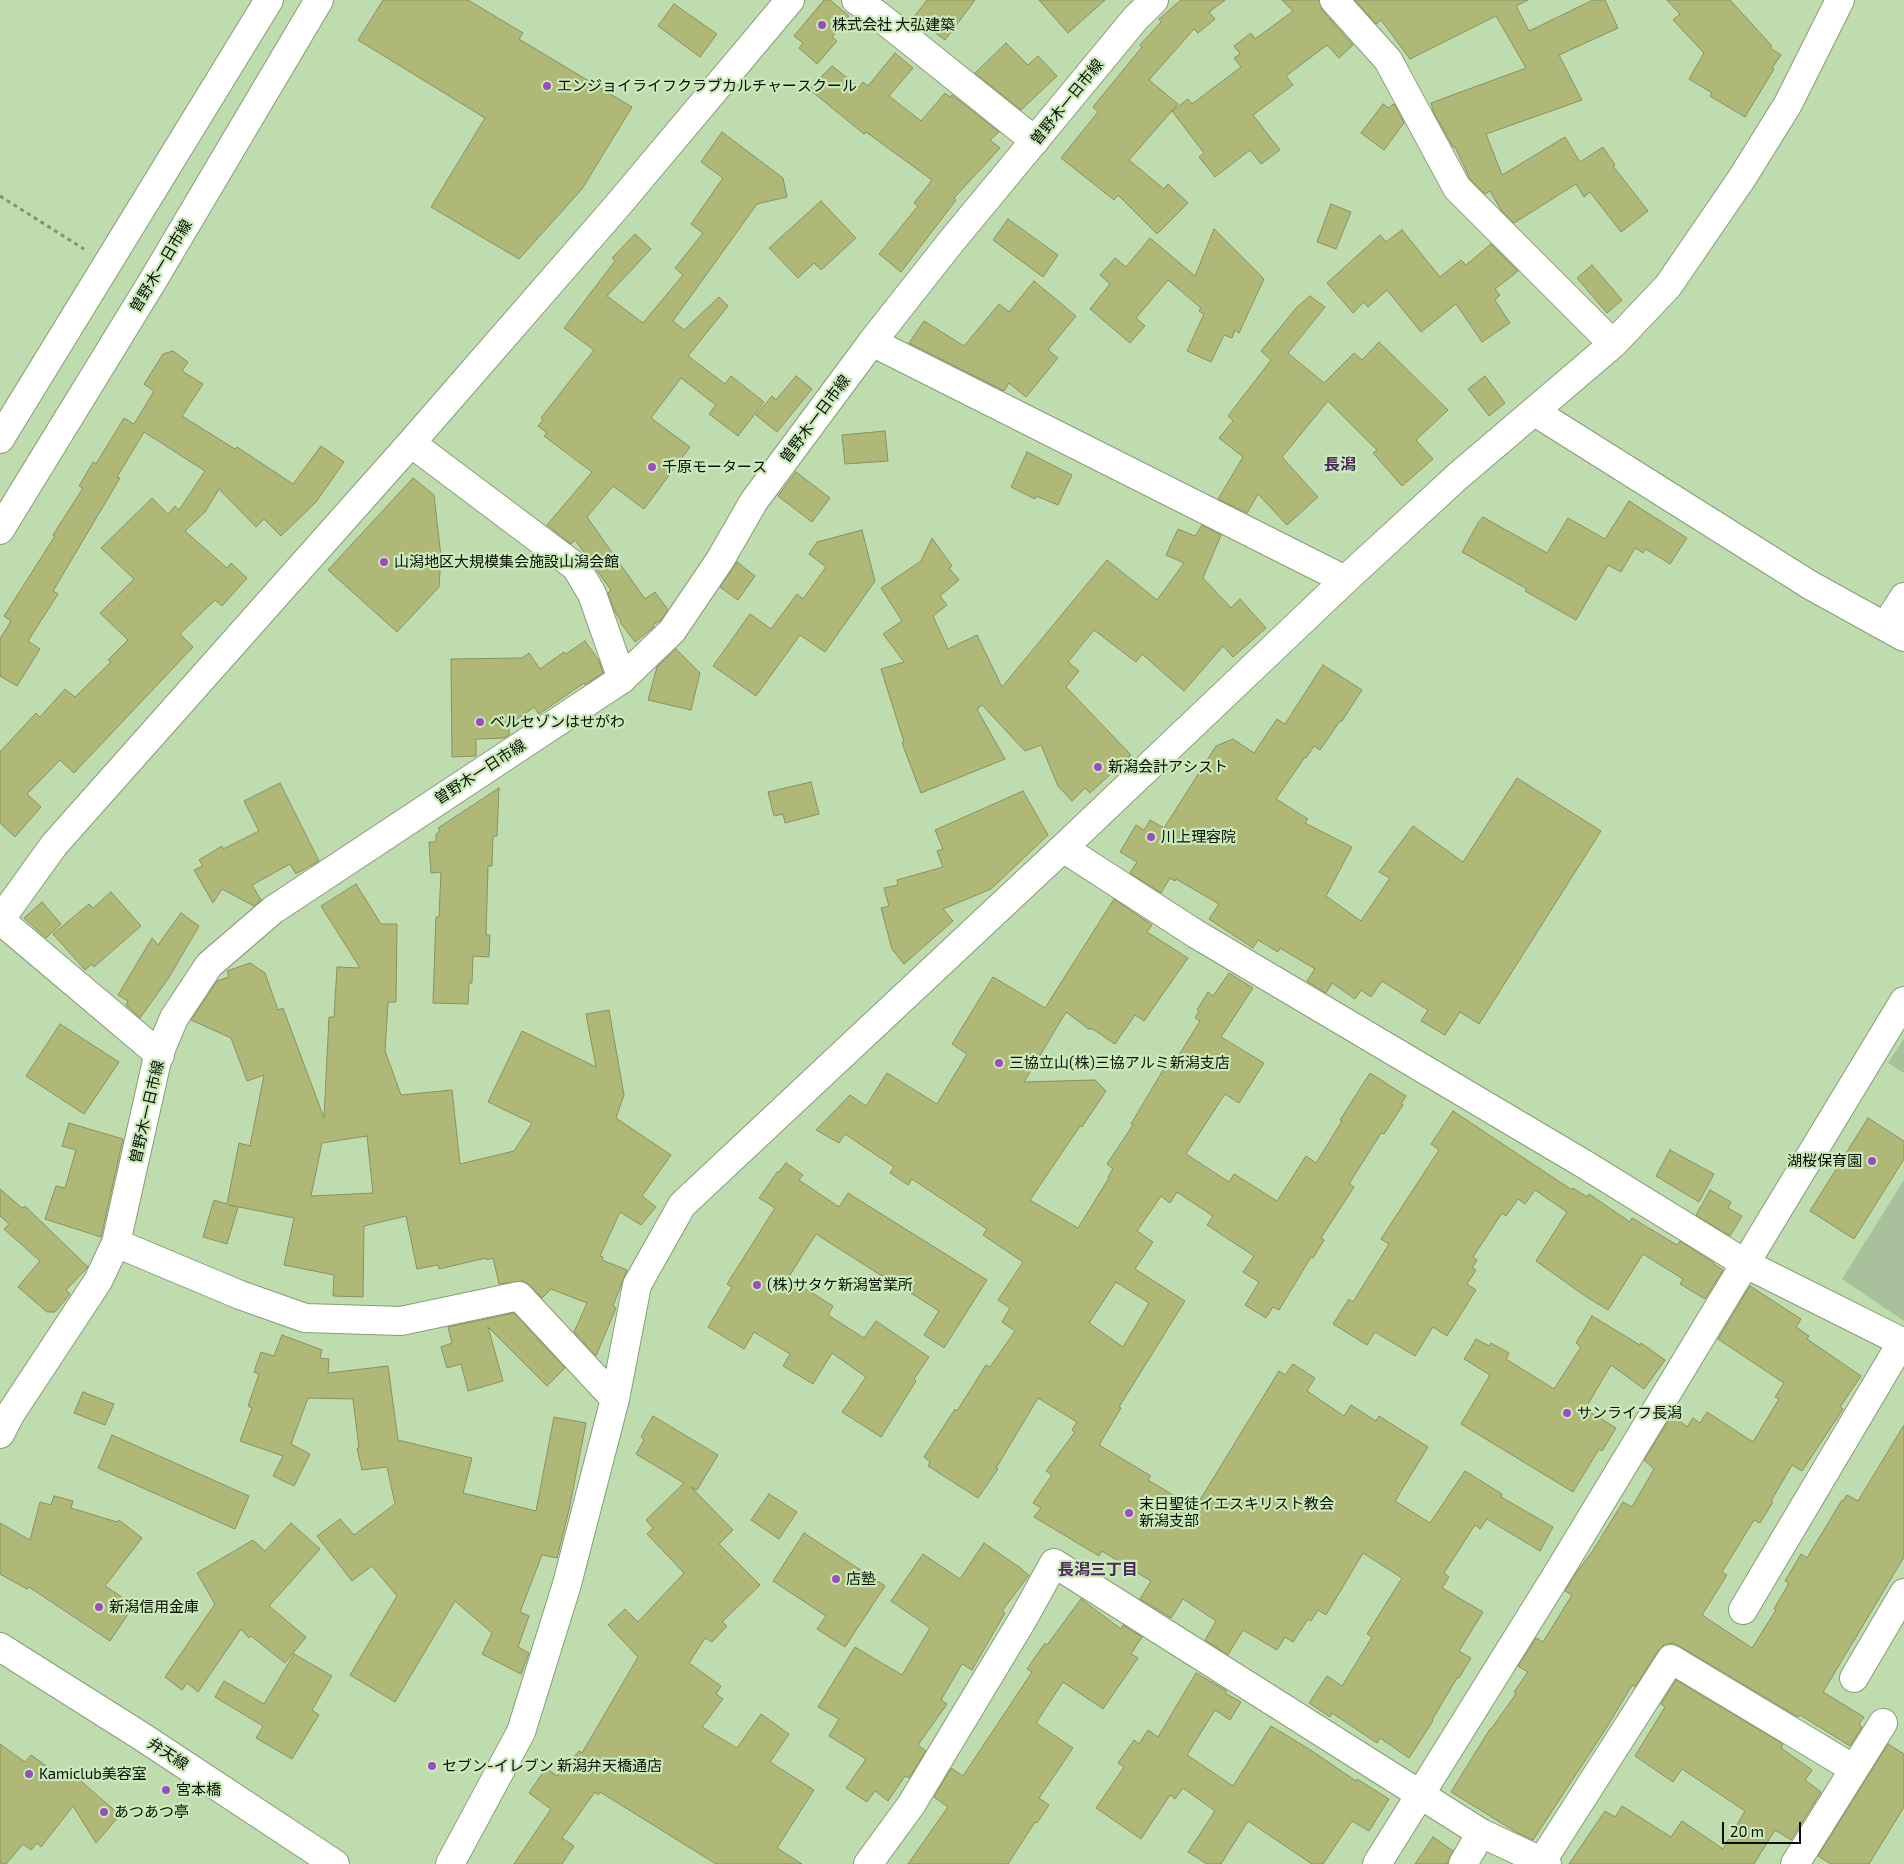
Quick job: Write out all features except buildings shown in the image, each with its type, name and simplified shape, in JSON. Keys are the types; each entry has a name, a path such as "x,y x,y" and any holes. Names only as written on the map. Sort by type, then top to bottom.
{"street":[{"path":"0,439 109,264 269,0"},
{"name":"曽野木一日市線","path":"0,530 157,273 320,0"},
{"path":"160,1055 0,920 54,846 411,443 618,205 790,0"},
{"path":"856,0 879,16 1035,141"},
{"name":"曽野木一日市線","path":"0,1434 11,1413 98,1280 116,1243 158,1056 174,1018 209,965 273,910 622,679 672,631 720,560 754,501 872,342 950,243 1135,19 1154,0"},
{"path":"1334,0 1388,60 1458,188 1613,344"},
{"path":"450,1864 521,1732 567,1584 615,1399 637,1285 682,1205 1063,848 1345,580 1458,476 1613,344 1668,286 1742,178 1788,104 1840,0"},
{"path":"872,342 1345,580"},
{"path":"1535,412 1810,584 1895,631 1904,596"},
{"path":"411,443 576,566 592,594 622,679"},
{"path":"1063,848 1196,934 1584,1164 1746,1264 1903,1342 1743,1610"},
{"path":"1376,1864 1558,1572 1904,1001"},
{"path":"116,1243 240,1295 305,1318 401,1321 519,1296 615,1399"},
{"path":"868,1864 911,1805 1018,1628 1054,1563 1419,1793 1480,1834 1544,1863 1671,1660 1854,1769"},
{"path":"1854,1678 1904,1593"},
{"name":"弁天線","path":"0,1648 141,1736 335,1864"},
{"path":"1795,1864 1883,1723"},
{"path":"1463,1864 1480,1834"}],"path":[{"path":"0,196 109,264"}],"green space":[{"path":"1904,1038 1904,1073 1888,1063"},
{"path":"1904,1180 1904,1321 1842,1279"}],"place":[{"name":"株式会社 大弘建築","path":"822,25"},
{"name":"エンジョイライフクラブカルチャースクール","path":"547,86"},
{"name":"千原モータース","path":"652,467"},
{"name":"山潟地区大規模集会施設山潟会館","path":"384,562"},
{"name":"ベルセゾンはせがわ","path":"480,722"},
{"name":"新潟会計アシスト","path":"1098,767"},
{"name":"川上理容院","path":"1151,837"},
{"name":"三協立山(株)三協アルミ新潟支店","path":"999,1063"},
{"name":"湖桜保育園","path":"1872,1161"},
{"name":"(株)サタケ新潟営業所","path":"757,1285"},
{"name":"サンライフ長潟","path":"1567,1413"},
{"name":"末日聖徒イエスキリスト教会 新潟支部","path":"1129,1513"},
{"name":"店塾","path":"836,1579"},
{"name":"新潟信用金庫","path":"99,1607"},
{"name":"セブン-イレブン 新潟弁天橋通店","path":"432,1766"},
{"name":"Kamiclub美容室","path":"29,1774"},
{"name":"宮本橋","path":"166,1790"},
{"name":"あつあつ亭","path":"104,1812"}],"district":[{"name":"長潟","path":"1340,465"},
{"name":"長潟三丁目","path":"1098,1570"}]}
